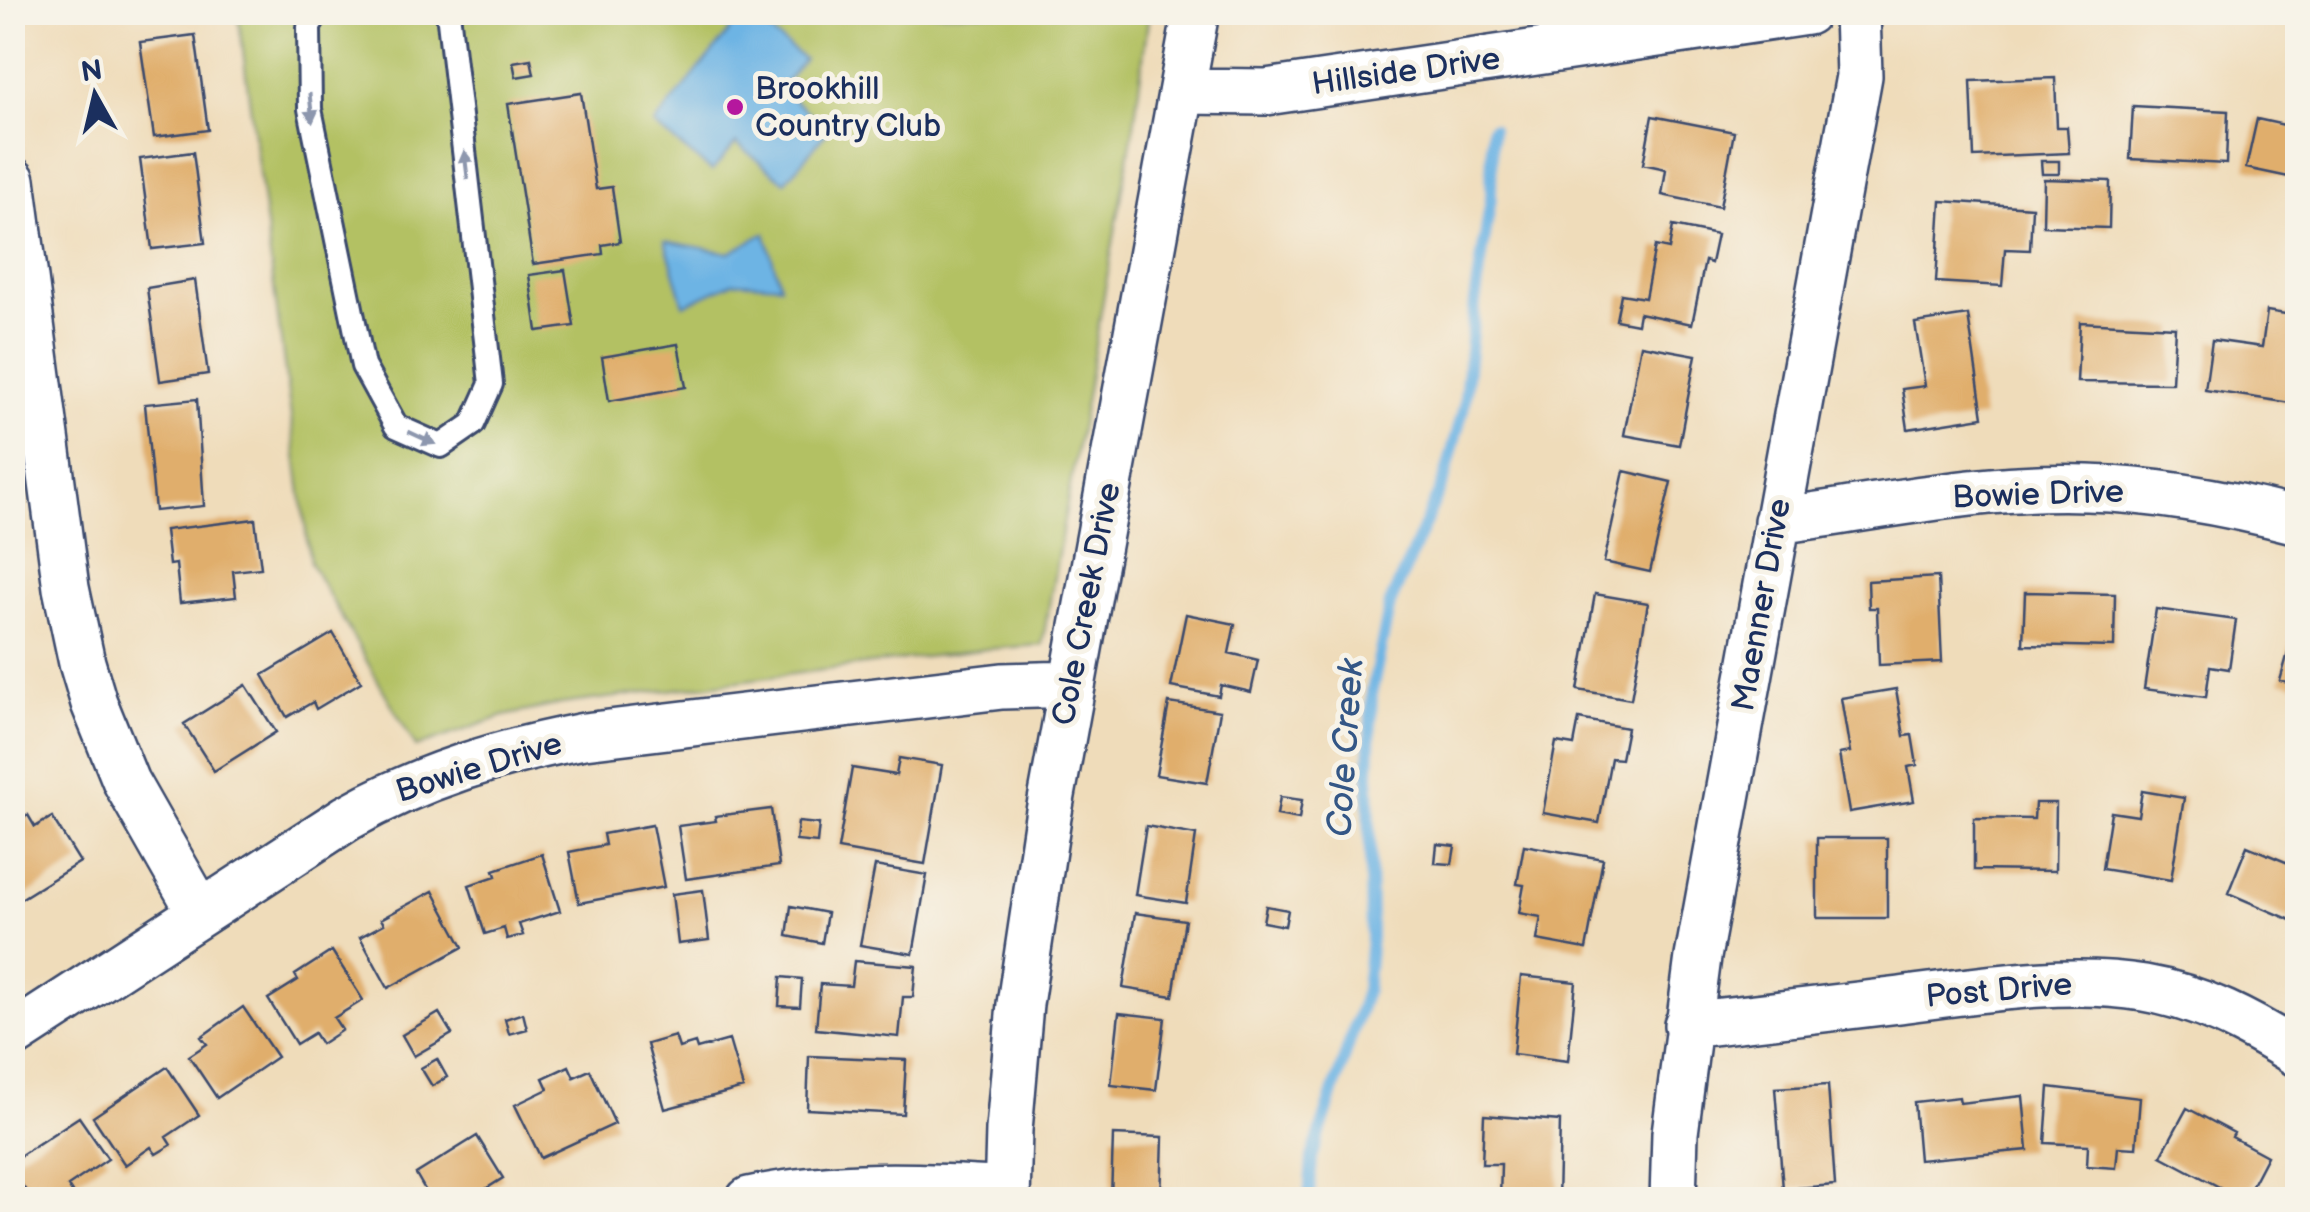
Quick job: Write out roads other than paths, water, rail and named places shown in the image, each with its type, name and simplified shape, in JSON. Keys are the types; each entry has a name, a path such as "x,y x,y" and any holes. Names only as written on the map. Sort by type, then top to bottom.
{"street":[{"name":"Cole Creek Drive","path":"1007,1195 1020,1004 1072,684 1196,12"},
{"name":"Hillside Drive","path":"1183,91 1266,92 1806,12"},
{"name":"Maenner Drive","path":"1673,1200 1675,1133 1687,1025 1859,76 1856,12"},
{"path":"12,180 18,260 66,588 82,662 126,782 200,912"},
{"name":"Bowie Drive","path":"1777,521 2009,490 2086,488 2156,492 2298,521"},
{"name":"Bowie Drive","path":"12,1036 388,795 468,764 584,736 1002,686 1072,684"},
{"name":"Post Drive","path":"1687,1025 1990,988 2100,984 2156,991 2226,1012 2298,1054"},
{"path":"749,1200 796,1190 850,1186 1007,1195"}],"lane":[{"path":"318,12 310,27 310,109 363,366 396,426 440,446 473,424 491,384 448,12"}],"water":[{"name":"Brookhill Country Club","path":"745,12 804,59 780,89 829,129 785,182 736,143 712,171 654,125"},
{"name":"Brookhill Country Club","path":"765,233 780,285 734,282 684,305 665,241 729,253"}],"waterway":[{"name":"Cole Creek","path":"1309,1200 1312,1158 1366,991 1371,937 1372,691 1390,604 1445,478 1464,406 1491,198 1492,128"}],"place":[{"name":"Brookhill Country Club","path":"735,107"}]}
